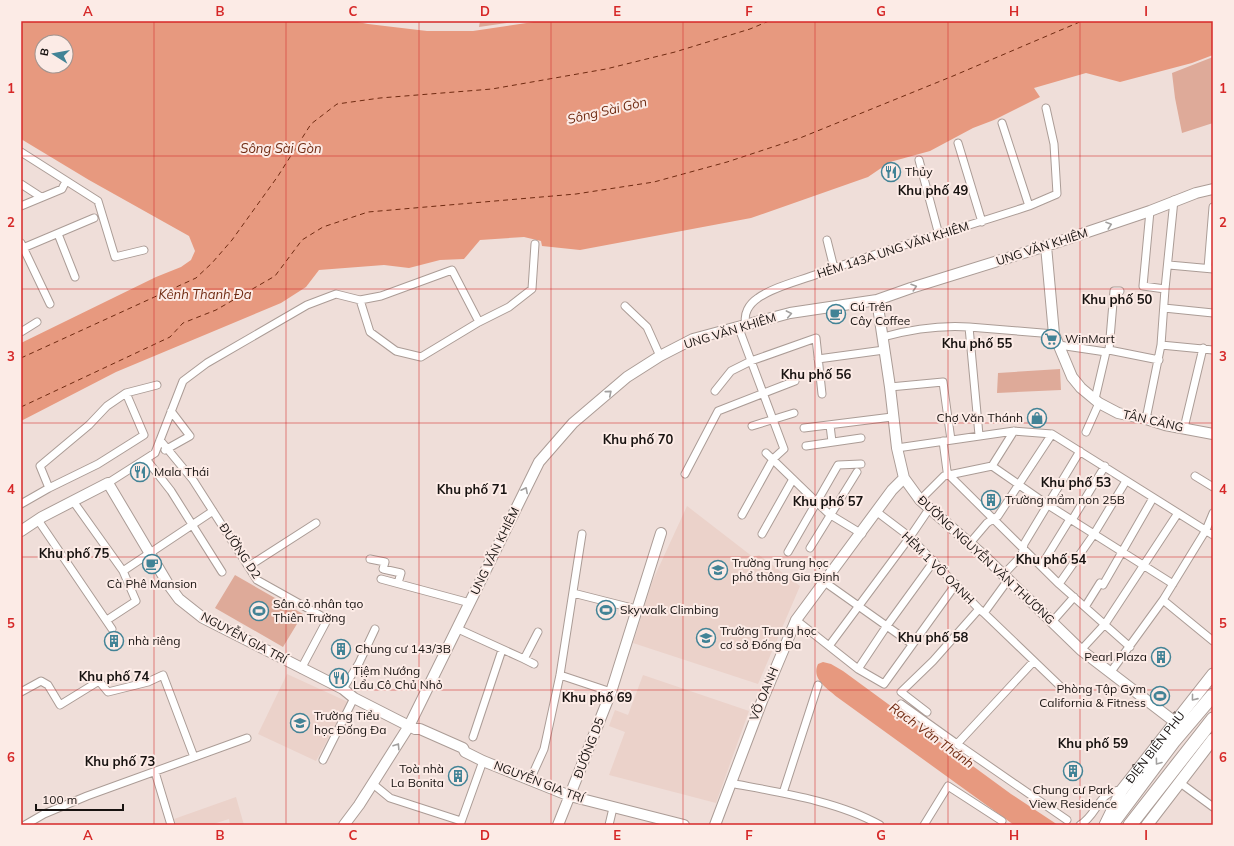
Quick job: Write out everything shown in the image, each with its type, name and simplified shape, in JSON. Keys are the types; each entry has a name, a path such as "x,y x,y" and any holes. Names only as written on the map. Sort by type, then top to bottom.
{"highway":[{"name":"ĐIỆN BIÊN PHỦ","path":"1111,825 1173,742 1213,695"},
{"path":"1200,710 1200,720 1206,722 1213,720"},
{"path":"1130,825 1213,720"},
{"path":"1173,742 1179,740 1184,743 1187,748 1186,753"}],"main road":[{"name":"ĐIỆN BIÊN PHỦ","path":"1105,825 1122,790 1213,674"},
{"path":"1146,825 1213,739"}],"street":[{"name":"HẺM 143A UNG VĂN KHIÊM","path":"742,325 747,310 757,298 776,289 834,268 982,222 1029,206 1057,194 1054,144 1046,108"},
{"path":"1002,122 1029,206"},
{"path":"958,143 982,222"},
{"path":"21,152 98,201 115,257 144,250"},
{"path":"919,160 939,235"},
{"path":"21,206 62,189 66,181"},
{"path":"21,184 42,197"},
{"name":"UNG VĂN KHIÊM","path":"344,825 412,728 470,603 539,462 573,423 627,377 660,356 693,339 790,313 877,300 1150,211 1174,200 1213,189"},
{"path":"1146,419 1161,345 1174,200"},
{"path":"1169,264 1211,269 1213,207"},
{"path":"1150,211 1143,286 1165,288"},
{"path":"50,304 22,245 58,234 94,218"},
{"path":"58,234 75,277"},
{"path":"827,240 834,268"},
{"path":"360,300 370,332 396,352 421,357 479,322 509,307 532,289 535,244"},
{"name":"TÂN CẢNG","path":"1046,246 1054,334 1072,377 1081,388 1097,401 1118,413 1165,425 1213,434"},
{"path":"155,454 183,381 207,363 253,338 307,305 336,294 360,300 381,296 404,289 452,270 479,322"},
{"path":"1086,432 1097,401 1107,351 1114,291 1120,291"},
{"name":"ĐƯỜNG NGUYỄN VĂN THƯƠNG","path":"877,300 890,387 896,448 904,478 920,500 929,509 970,543 1082,650 1175,722"},
{"path":"625,306 647,327 660,356"},
{"path":"1164,308 1213,313"},
{"path":"21,332 37,322"},
{"path":"742,325 751,361 784,449 773,460 742,515"},
{"path":"883,337 910,330 940,327 969,327 1054,334"},
{"path":"969,327 979,435"},
{"path":"715,391 731,371 751,361 816,338 822,394"},
{"path":"1059,345 1159,360"},
{"path":"1161,345 1213,350"},
{"path":"1184,428 1203,348"},
{"path":"818,359 884,350"},
{"path":"685,474 714,417 720,409 795,381"},
{"path":"890,387 943,382 951,440"},
{"path":"50,488 40,466 89,425 107,406 126,393 158,385"},
{"path":"21,504 98,464 144,435 126,393"},
{"path":"21,531 38,520 108,483 146,459 155,454 168,450 190,436 171,411"},
{"path":"752,426 794,413"},
{"path":"804,428 892,417"},
{"path":"830,425 832,442"},
{"path":"920,500 939,480 949,475 992,466 1014,431"},
{"path":"896,448 1014,431 1052,434 1213,535"},
{"path":"970,543 987,523 998,516 1052,434"},
{"path":"806,446 861,438"},
{"name":"ĐƯỜNG D2","path":"160,440 192,480 260,583 325,618 326,622 301,668"},
{"path":"943,441 949,475 1059,584 1130,647"},
{"path":"927,712 901,692 981,611 1022,555 1024,544 1080,452"},
{"path":"766,453 829,514 862,534"},
{"path":"146,459 171,491 222,572"},
{"path":"788,552 838,465 861,464"},
{"path":"992,466 1071,520 1173,584"},
{"path":"1041,566 1105,466"},
{"path":"810,548 829,514 857,472"},
{"path":"1195,476 1213,486"},
{"name":"VÕ OANH","path":"715,825 730,783 787,639 796,620 826,583 892,490 904,478"},
{"path":"762,534 793,479"},
{"path":"1059,584 1094,534 1126,481"},
{"name":"NGUYỄN GIA TRÍ","path":"108,483 168,584 179,599 203,618 343,690 354,698 412,728 418,734 460,753 465,752 483,761 570,796 684,825"},
{"path":"1085,606 1100,583 1103,585 1153,498"},
{"path":"73,501 123,571 136,601 107,620"},
{"path":"829,646 929,509"},
{"path":"123,571 151,554 213,511"},
{"name":"HẺM 1 VÕ OANH","path":"877,512 910,537 981,611 1061,687"},
{"path":"1082,650 1105,624 1178,513"},
{"path":"1110,673 1163,600 1206,530 1213,513"},
{"path":"38,520 112,629"},
{"path":"248,566 316,523"},
{"name":"ĐƯỜNG D5","path":"558,825 611,692 661,533"},
{"path":"530,780 544,750 560,675 582,534"},
{"path":"370,559 385,562 383,569 401,573 398,583"},
{"path":"858,669 886,627 934,561"},
{"path":"380,579 470,603"},
{"path":"826,583 912,644"},
{"path":"796,620 858,669 884,684 956,584"},
{"path":"573,593 636,609"},
{"path":"1052,622 1074,597"},
{"path":"1163,600 1213,641"},
{"path":"343,690 359,663 375,629"},
{"path":"458,629 534,664"},
{"path":"524,659 538,632"},
{"path":"473,737 502,650"},
{"path":"957,744 1034,661"},
{"path":"21,692 41,681 48,685 60,705 99,681 108,692 148,682 163,675 194,757"},
{"path":"560,675 611,692"},
{"path":"783,793 818,685"},
{"path":"323,760 354,698"},
{"path":"901,704 1067,820"},
{"path":"25,825 44,814 66,805 247,738"},
{"path":"373,784 390,798 460,823 483,761"},
{"path":"155,772 171,825"},
{"path":"1179,782 1213,807"},
{"path":"730,783 783,793 863,816 880,825"},
{"path":"924,825 948,786 1002,821"},
{"path":"1080,825 1088,819 1104,797 1114,791 1122,790"},
{"path":"609,825 613,808"}],"shaded area":[{"path":"480,21 521,21 479,27"},
{"path":"1213,57 1213,123 1182,133 1172,73"},
{"path":"1060,369 1061,390 997,393 998,373"},
{"path":"687,506 753,557 759,555 800,586 758,684 633,643 652,582"},
{"name":"Sân cỏ nhân tạo Thiên Trường","path":"235,575 303,614 283,647 215,608"},
{"name":"Trường Tiểu học Đống Đa","path":"287,674 348,702 316,761 258,734"},
{"path":"643,675 749,711 716,803 609,775 625,732 609,726 615,710 628,715"},
{"path":"236,797 244,825 230,825 229,819 210,825 176,825 174,819"}],"water":[{"name":"Sông Sài Gòn","path":"21,21 353,21 427,31 473,31 540,21 1213,21 1213,55 1192,63 1120,82 1086,73 1034,88 1040,97 994,120 973,128 930,151 890,162 868,177 751,218 580,250 542,246 541,241 524,237 480,240 464,259 440,260 409,268 384,265 319,270 306,287 281,303 116,372 21,421 21,343 156,277 181,267 191,260 195,251 189,236 89,180 21,139"},
{"name":"Rạch Văn Thánh","path":"823,662 831,664 843,671 1011,794 1058,825 1014,825 837,697 818,679 816,669 818,664"}],"ferry route":[{"path":"21,358 196,278 212,263 232,240 278,176 311,124 337,104 380,98 492,89 606,69 675,52 750,29 769,21"},
{"path":"21,407 170,337 183,323 216,310 275,276 302,240 323,227 368,212 576,194 654,182 727,162 800,138 953,76 1082,21"}],"place":[{"name":"Thủy","path":"891,172"},
{"name":"Cú Trên Cây Coffee","path":"836,314"},
{"name":"WinMart","path":"1051,339"},
{"name":"Chợ Văn Thánh","path":"1037,418"},
{"name":"Mala Thái","path":"140,472"},
{"name":"Trường mầm non 25B","path":"991,500"},
{"name":"Cà Phê Mansion","path":"152,564"},
{"name":"Trường Trung học phổ thông Gia Định","path":"718,570"},
{"name":"Skywalk Climbing","path":"606,610"},
{"name":"Sân cỏ nhân tạo Thiên Trường","path":"259,611"},
{"name":"Trường Trung học cơ sở Đống Đa","path":"706,638"},
{"name":"nhà riêng","path":"114,641"},
{"name":"Chung cư 143/3B","path":"341,649"},
{"name":"Pearl Plaza","path":"1161,657"},
{"name":"Tịệm Nướng Lẩu Cô Chủ Nhỏ","path":"339,678"},
{"name":"Phòng Tập Gym California & Fitness","path":"1160,696"},
{"name":"Trường Tiểu học Đống Đa","path":"300,723"},
{"name":"Chung cư Park View Residence","path":"1073,771"},
{"name":"Toà nhà La Bonita","path":"458,776"}],"district":[{"name":"Khu phố 49","path":"933,190"},
{"name":"Khu phố 50","path":"1117,299"},
{"name":"Khu phố 55","path":"977,343"},
{"name":"Khu phố 56","path":"816,374"},
{"name":"Khu phố 70","path":"638,439"},
{"name":"Khu phố 53","path":"1076,482"},
{"name":"Khu phố 71","path":"472,489"},
{"name":"Khu phố 57","path":"828,501"},
{"name":"Khu phố 75","path":"74,553"},
{"name":"Khu phố 54","path":"1051,559"},
{"name":"Khu phố 58","path":"933,637"},
{"name":"Khu phố 74","path":"114,676"},
{"name":"Khu phố 69","path":"597,697"},
{"name":"Khu phố 59","path":"1093,743"},
{"name":"Khu phố 73","path":"120,761"}],"water label":[{"name":"Kênh Thanh Đa","path":"205,294"}]}
